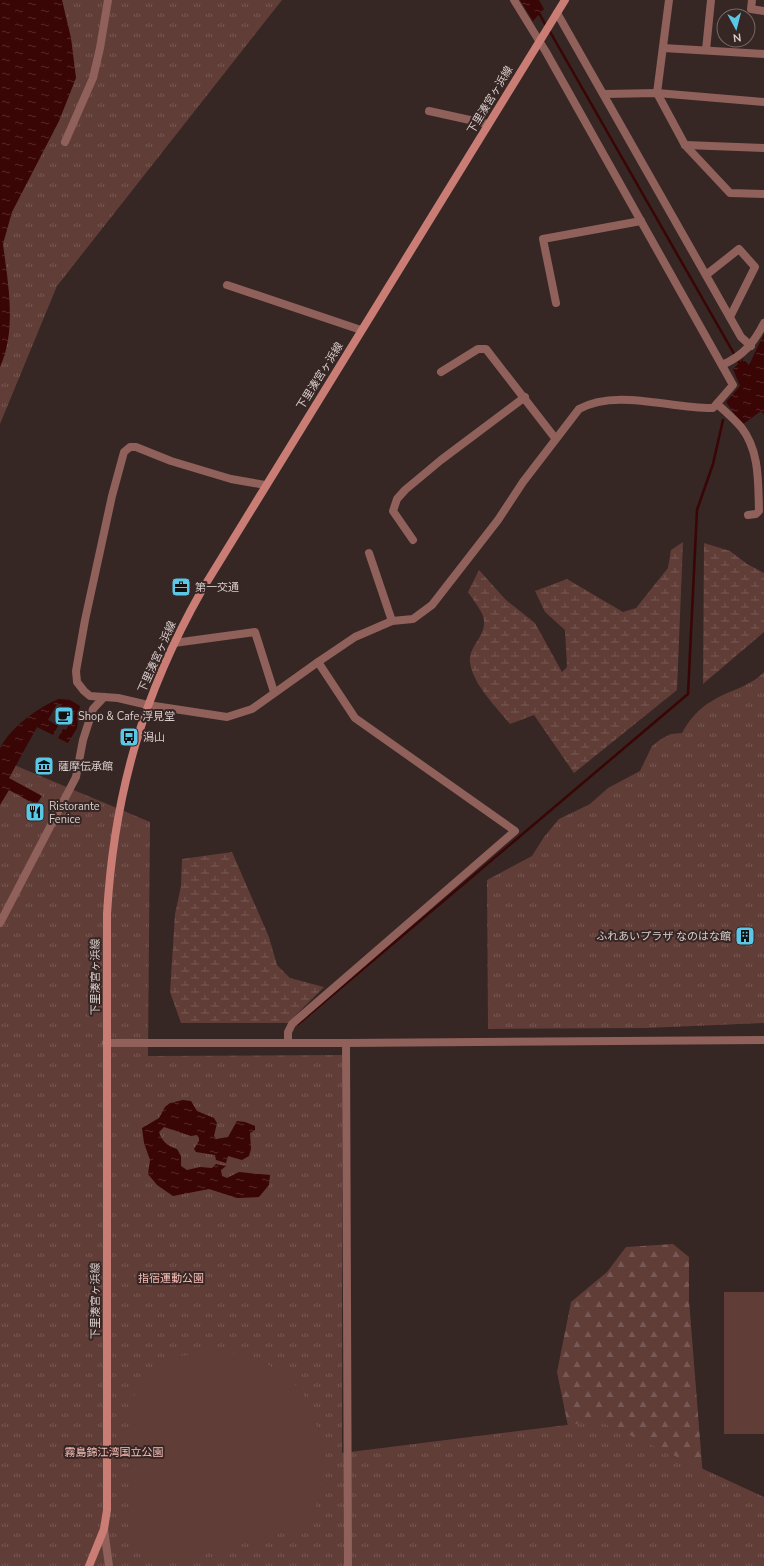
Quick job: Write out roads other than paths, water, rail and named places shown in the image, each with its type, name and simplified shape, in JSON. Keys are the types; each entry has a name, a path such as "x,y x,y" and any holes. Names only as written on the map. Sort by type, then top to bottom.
{"main road":[{"name":"下里湊宮ヶ浜線","path":"89,1566 104,1529 107,1487 107,914 112,848 126,779 148,705 174,643 202,590 565,0"}],"street":[{"path":"64,142 93,78 100,48 108,0"},
{"path":"265,486 224,477 171,461 136,447 130,447 124,452 112,496 87,612 76,676 79,686 90,696 118,698 148,705 227,717 252,710 274,692 355,637 392,621 413,619 432,605 498,520 555,438 579,409 589,403 601,401 656,402 698,408 713,408 733,385 724,365 539,41 514,0"},
{"path":"669,0 657,93 685,145 730,193 764,194"},
{"path":"706,50 711,0"},
{"path":"752,0 751,9 764,11"},
{"path":"558,13 747,349"},
{"path":"663,48 764,54"},
{"path":"604,94 657,93 764,102"},
{"path":"429,111 488,124"},
{"path":"685,145 764,148"},
{"path":"556,302 543,239 641,221"},
{"path":"706,275 739,249 755,267 730,317"},
{"path":"227,285 361,330"},
{"path":"724,365 747,349 764,323"},
{"path":"441,372 478,349 486,349 525,397 555,438"},
{"path":"413,540 393,511 397,499 405,490 441,460 525,397"},
{"path":"717,404 741,426 754,451 757,470 759,511 756,514 748,515"},
{"path":"369,553 392,621"},
{"path":"174,643 254,632 274,692"},
{"path":"288,1043 288,1032 292,1024 515,831 354,718 318,662"},
{"path":"0,923 76,777 83,740 93,709 104,697"},
{"path":"106,1043 764,1040"},
{"path":"346,1043 348,1566"},
{"path":"104,1529 109,1566"}],"water":[{"path":"0,0 62,0 71,38 76,78 59,121 12,212 3,244 9,290 10,322 5,352 0,367"},
{"path":"520,0 539,0 544,9 533,21"},
{"path":"764,334 764,414 761,411 742,425 726,402 740,386 733,369 743,359 749,365"},
{"path":"59,699 70,700 80,706 77,728 68,743 58,738 63,729 66,730 75,713 57,704 48,720 58,726 53,735 37,727 9,778 42,796 36,805 9,790 0,805 0,749 4,741 25,719 51,702"},
{"path":"183,1100 191,1101 197,1111 214,1118 217,1123 214,1136 216,1139 228,1137 237,1121 255,1126 255,1130 250,1133 251,1149 249,1156 242,1160 228,1156 226,1163 216,1160 215,1155 196,1152 194,1149 199,1141 197,1135 191,1136 164,1127 159,1132 160,1135 163,1141 177,1149 181,1156 181,1166 187,1170 200,1167 212,1168 216,1164 226,1166 221,1170 222,1176 227,1178 239,1172 270,1175 269,1185 259,1197 237,1198 209,1189 173,1196 157,1185 148,1174 150,1160 144,1143 142,1128 159,1118 165,1107 170,1103"}],"waterway":[{"path":"539,13 546,26"},
{"path":"549,30 741,366"},
{"path":"298,1024 688,694 697,510 713,464 723,420"}],"place":[{"name":"第一交通","path":"181,587"},
{"name":"Shop & Cafe 浮見堂","path":"64,716"},
{"name":"潟山","path":"129,737"},
{"name":"薩摩伝承館","path":"44,766"},
{"name":"Ristorante Fenice","path":"35,812"},
{"name":"ふれあいプラザ なのはな館","path":"745,936"}],"park label":[{"name":"指宿運動公園","path":"171,1278"},
{"name":"霧島錦江湾国立公園","path":"114,1452"}]}
